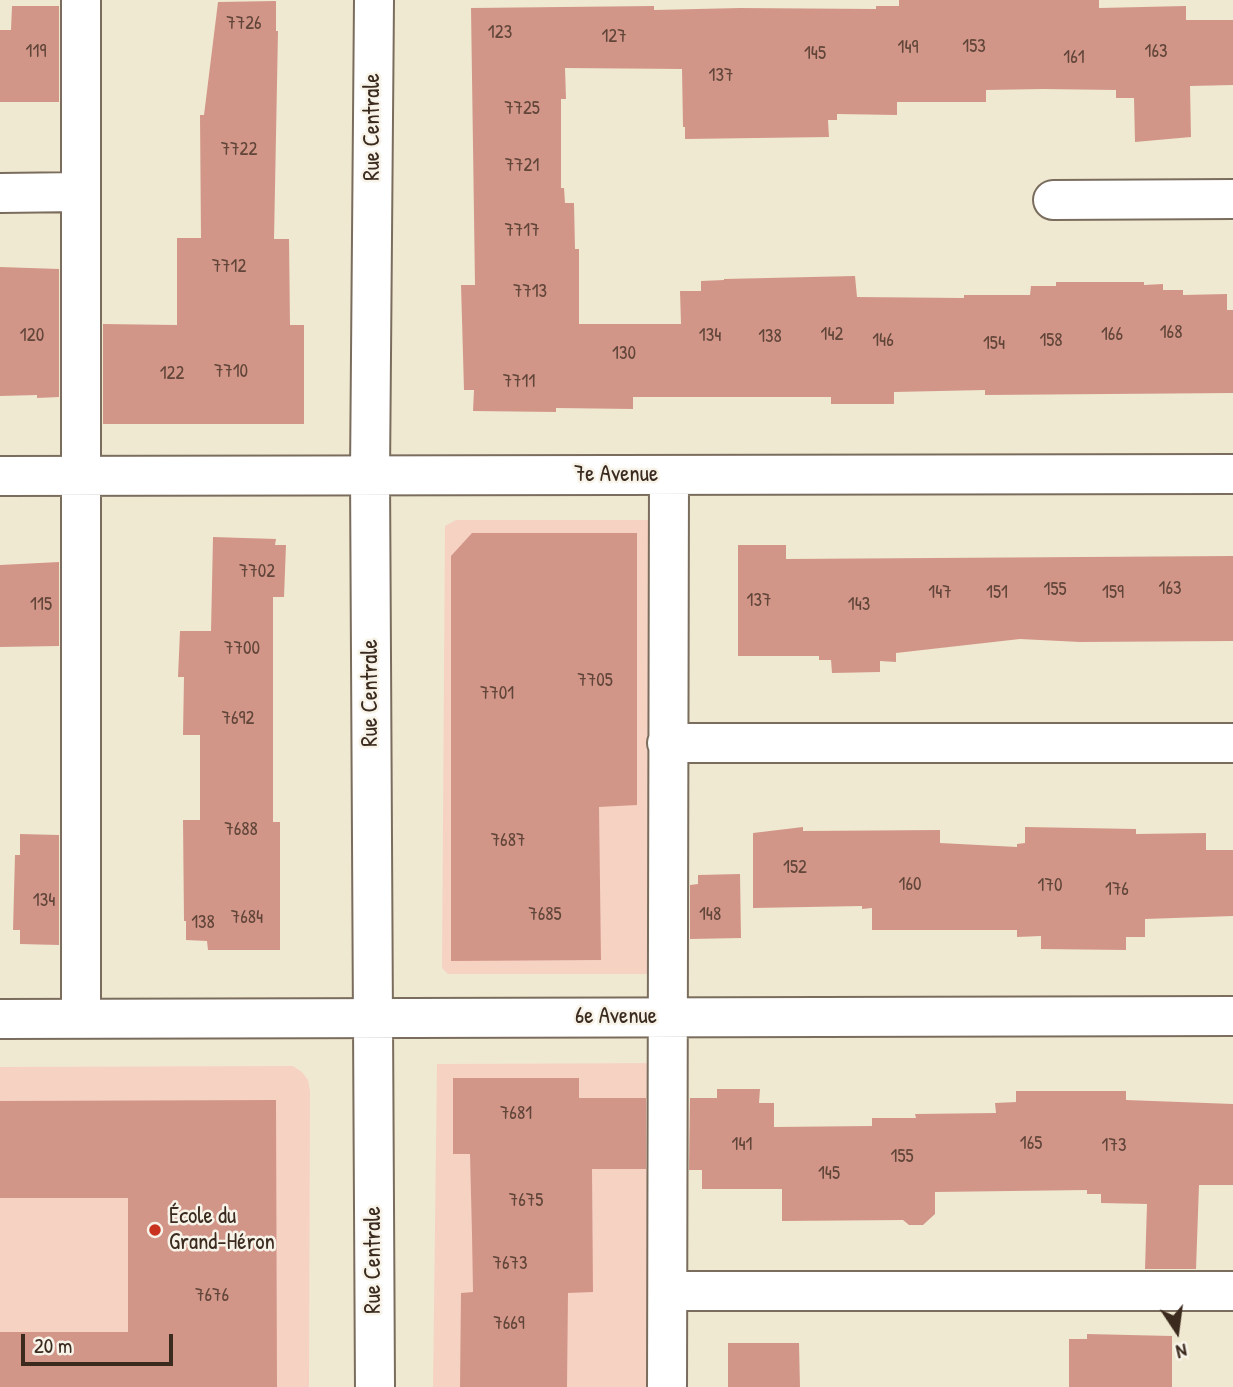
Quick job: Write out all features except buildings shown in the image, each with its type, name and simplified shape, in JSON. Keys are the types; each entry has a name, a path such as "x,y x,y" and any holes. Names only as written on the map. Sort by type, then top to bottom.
{"street":[{"path":"80,0 81,1018"},
{"name":"Rue Centrale","path":"374,0 370,474 375,1387"},
{"path":"0,193 81,192"},
{"path":"1053,200 1233,199"},
{"name":"7e Avenue","path":"0,476 1233,474"},
{"path":"667,1387 669,475"},
{"path":"667,743 1233,743"},
{"name":"6e Avenue","path":"0,1019 1233,1016"},
{"path":"668,1290 1233,1291"}],"shaded area":[{"path":"456,520 676,520 670,974 448,974 442,968 445,526"},
{"path":"674,1063 672,1387 433,1387 437,1064"},
{"name":"École du Grand-Héron","path":"293,1066 308,1080 310,1091 309,1387 0,1387 0,1067"}],"place":[{"name":"École du Grand-Héron","path":"155,1230"}]}
